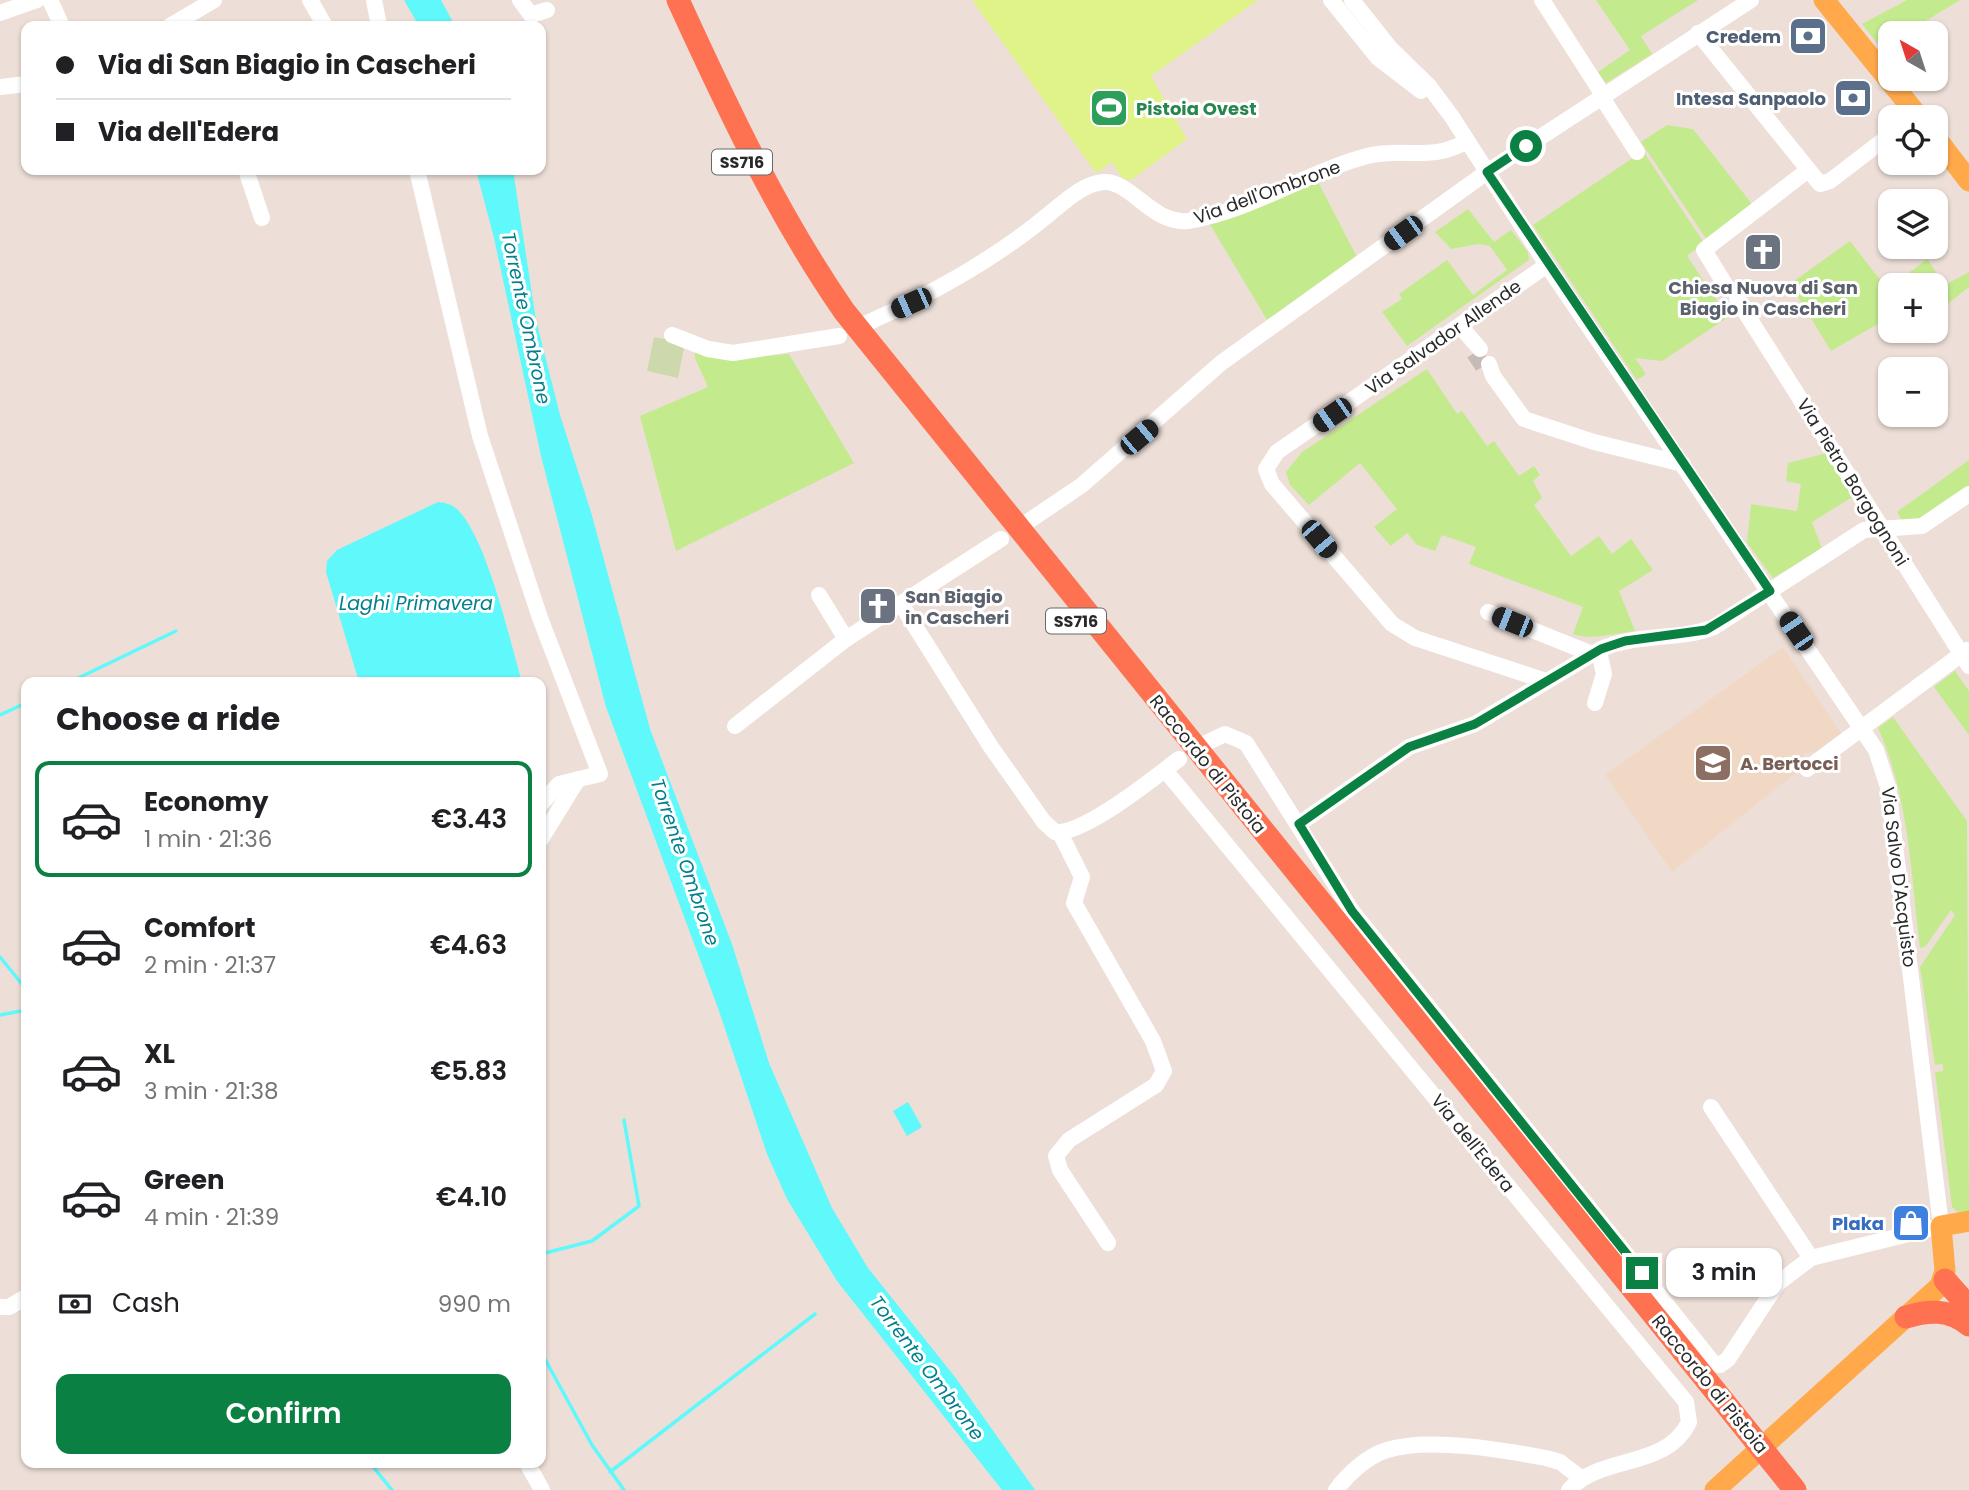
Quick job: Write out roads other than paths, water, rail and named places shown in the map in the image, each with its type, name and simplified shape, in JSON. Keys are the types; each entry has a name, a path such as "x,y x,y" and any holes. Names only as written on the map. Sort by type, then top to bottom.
{"highway":[{"name":"Raccordo di Pistoia","path":"663,0 778,232 832,317 1779,1490"},
{"name":"Raccordo di Pistoia","path":"678,0 784,218 844,311 1795,1490"},
{"path":"1941,1284 1941,1302 1958,1310 1969,1325"},
{"path":"1906,1317 1958,1310"}],"main road":[{"path":"1824,0 1907,105"},
{"path":"1948,154 1969,181"},
{"path":"1941,1226 1969,1221"},
{"name":"Via Salvo D'Acquisto","path":"1941,1226 1941,1284"},
{"path":"1715,1490 1941,1284"}],"street":[{"path":"0,13 37,0"},
{"path":"50,0 60,21"},
{"path":"178,21 214,0"},
{"path":"310,0 322,21"},
{"path":"374,0 378,21"},
{"path":"520,0 531,15 547,10"},
{"path":"1331,0 1368,34"},
{"path":"1352,0 1368,34"},
{"path":"1542,0 1637,152"},
{"path":"1023,525 1082,485 1221,363 1487,172 1751,0"},
{"path":"1698,33 1818,183 1826,184 1878,144"},
{"name":"Via Salvo D'Acquisto","path":"1368,34 1394,52 1429,86 1452,117 1547,265 1770,591 1862,728 1881,761 1888,787 1941,1226"},
{"path":"0,87 21,85"},
{"name":"Via dell'Ombrone","path":"863,325 958,278 1007,247 1073,195 1094,184 1115,184 1154,213 1176,221 1188,221 1359,159 1389,152 1442,153 1467,141"},
{"name":"Via Pietro Borgognoni","path":"1808,170 1704,250 1966,656"},
{"path":"248,175 262,218"},
{"path":"417,175 480,436 540,618 600,774 546,791"},
{"name":"Via Salvador Allende","path":"1546,681 1415,638 1392,624 1266,474 1267,464 1277,452 1463,330 1547,265"},
{"path":"1463,330 1477,351"},
{"path":"672,335 708,349 733,353 839,335"},
{"path":"1488,368 1524,419 1642,455 1683,464"},
{"path":"1642,455 1668,443"},
{"path":"1299,824 1409,747 1475,724 1595,652 1617,643 1706,630 1864,530 1923,526 1969,494"},
{"path":"735,726 846,639 1001,539"},
{"path":"819,595 846,639"},
{"path":"901,604 1013,778 1048,827 1060,833 1082,877 1074,903 1153,1041 1164,1071 1156,1085 1069,1140 1056,1156 1060,1170 1108,1243"},
{"path":"1488,612 1595,652 1604,674 1595,704"},
{"path":"1807,769 1966,656"},
{"path":"1202,745 1225,734 1242,739 1299,824 1352,911 1710,1360 1720,1365 1731,1354 1777,1283 1811,1258 1941,1226"},
{"path":"1060,833 1115,806 1179,759"},
{"name":"Via dell'Edera","path":"1165,770 1686,1402 1689,1422 1672,1443 1647,1457 1593,1471 1581,1478"},
{"path":"546,831 578,779"},
{"path":"1711,1107 1811,1258"},
{"path":"0,1307 9,1307 21,1300"},
{"path":"1336,1490 1359,1467 1378,1454 1409,1447 1455,1447 1546,1458 1560,1462 1581,1478 1569,1490"},
{"path":"530,1468 542,1490"}],"water":[{"path":"404,0 441,0 452,21 416,21"},
{"name":"Torrente Ombrone","path":"477,175 514,175 536,320 560,415 591,512 650,729 732,944 769,1063 832,1208 868,1268 955,1377 1035,1490 1002,1490 837,1281 787,1199 767,1154 718,1008 606,707 541,456 494,238"},
{"name":"Laghi Primavera","path":"438,502 453,506 469,524 479,543 521,677 358,677 326,572 327,561 337,550"},
{"path":"908,1102 922,1127 907,1136 893,1111"}],"waterway":[{"path":"80,677 176,631"},
{"path":"0,715 21,705"},
{"path":"0,957 21,983"},
{"path":"0,1015 21,1011"},
{"path":"546,1253 592,1241 639,1206 624,1120"},
{"path":"610,1472 815,1314"},
{"path":"546,1361 592,1445 624,1490"},
{"path":"374,1468 392,1490"}],"tunnel":[{"path":"1474,353 1484,368"}],"place":[{"name":"Credem","path":"1808,36"},
{"name":"Intesa Sanpaolo","path":"1853,98"},
{"name":"Pistoia Ovest","path":"1109,108"},
{"name":"Chiesa Nuova di San Biagio in Cascheri","path":"1763,252"},
{"name":"San Biagio in Cascheri","path":"878,606"},
{"name":"A. Bertocci","path":"1713,763"},
{"name":"Plaka","path":"1911,1223"}]}
